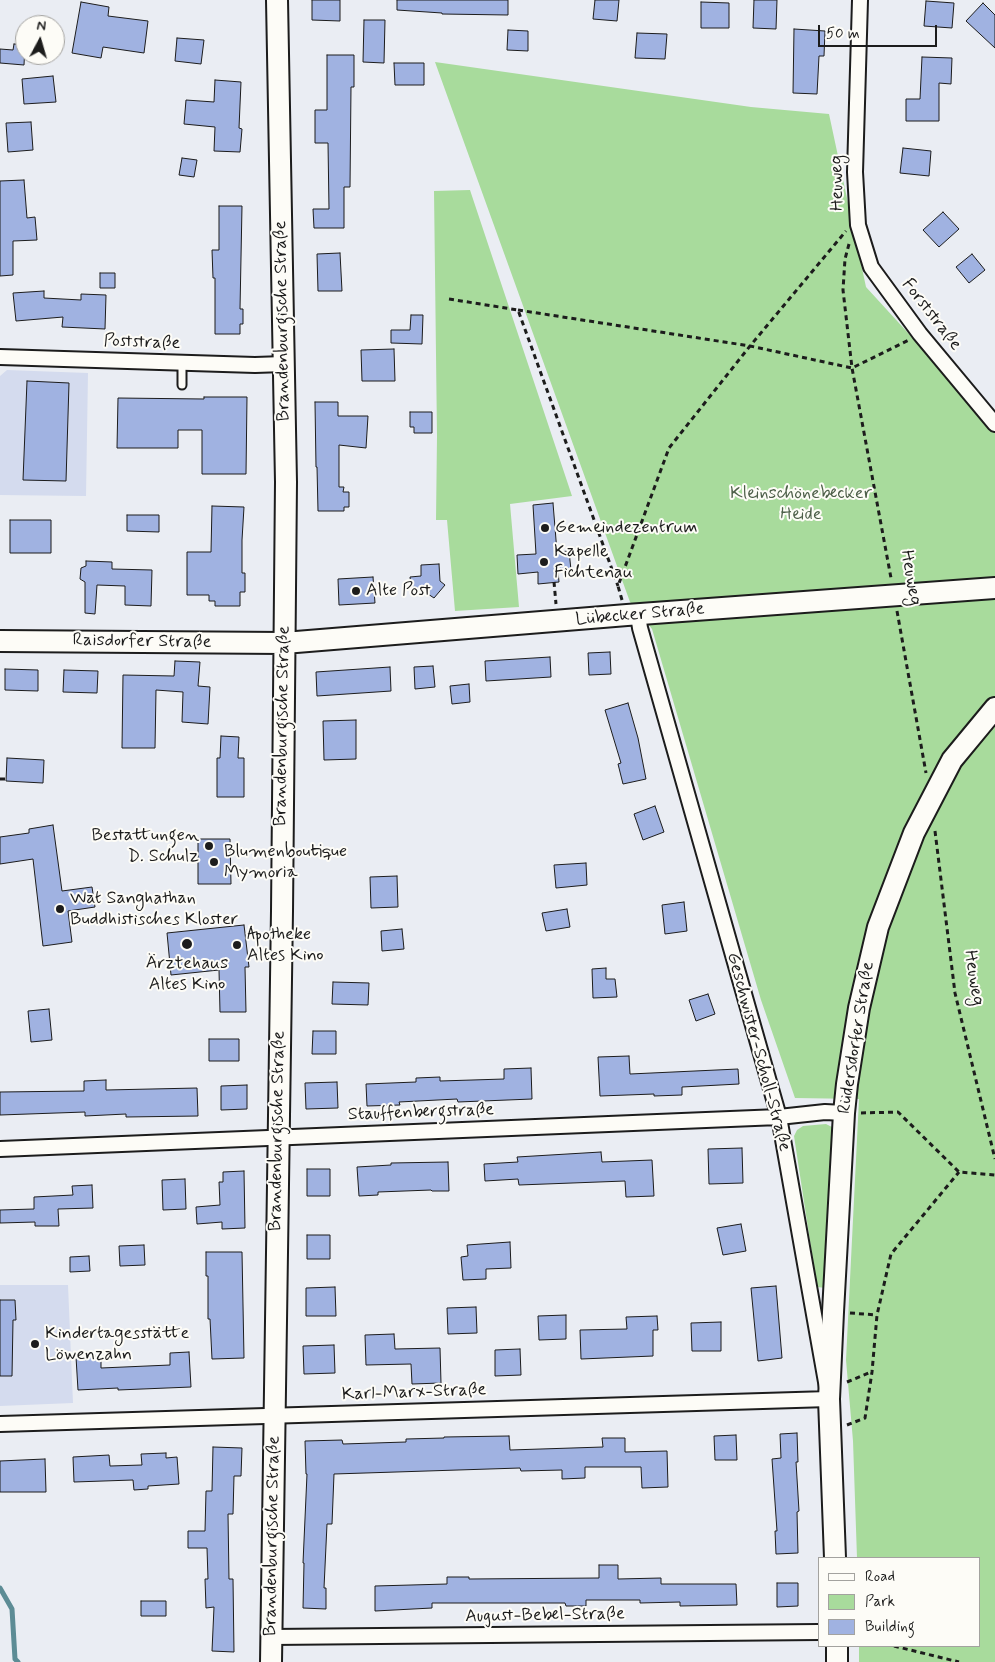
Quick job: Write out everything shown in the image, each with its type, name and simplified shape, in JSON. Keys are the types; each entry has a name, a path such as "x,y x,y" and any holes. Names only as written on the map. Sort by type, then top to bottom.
{"street":[{"name":"Brandenburgische Straße","path":"271,1662 286,482 277,0"},
{"name":"Heuweg","path":"858,218 855,172 860,0"},
{"name":"Forststraße","path":"858,218 858,225 871,268 920,334 995,424"},
{"name":"Poststraße","path":"0,357 255,365 284,364"},
{"name":"Lübecker Straße","path":"284,644 633,615 995,588"},
{"name":"Geschwister-Scholl-Straße","path":"633,615 643,638 779,1117 829,1395 835,1557"},
{"name":"Raisdorfer Straße","path":"0,641 284,644"},
{"name":"Rüdersdorfer Straße","path":"829,1395 847,1084 859,1008 878,927 914,833 931,798 952,760 995,708"},
{"name":"Stauffenbergstraße","path":"0,1149 779,1117 825,1112 844,1113"},
{"name":"Karl-Marx-Straße","path":"0,1424 275,1416 829,1395"},
{"name":"August-Bebel-Straße","path":"271,1637 818,1632"},
{"path":"837,1647 837,1662"}],"lane":[{"path":"182,363 182,385"}],"path":[{"path":"618,586 669,448 750,346 858,218"},
{"name":"Heuweg","path":"858,218 845,259 843,290 852,368 931,798"},
{"path":"449,299 750,346 852,368 920,334"},
{"path":"518,310 618,586 633,615"},
{"path":"0,779 6,779"},
{"name":"Heuweg","path":"934,827 955,994 995,1160"},
{"path":"844,1113 898,1112 959,1172 995,1174"},
{"path":"830,1426 846,1425 864,1418 872,1372 877,1315 891,1254 959,1172"},
{"path":"833,1312 877,1315"},
{"path":"829,1395 872,1372"},
{"path":"898,1647 959,1662"}],"shaded area":[{"path":"7,370 88,373 86,496 0,495 0,376"},
{"name":"Kindertagesstätte Löwenzahn","path":"0,1285 68,1285 73,1403 0,1406"}],"green space":[{"name":"Kleinschönebecker Heide","path":"435,62 751,107 829,114 866,287 995,428 995,1662 859,1662 859,1647 980,1647 980,1557 857,1557 853,1441 846,1360 859,1099 795,1098 761,1000 652,629 630,602"},
{"path":"470,190 572,496 510,504 519,607 455,611 447,520 436,520 437,436 434,191"},
{"path":"826,1124 832,1127 834,1132 826,1288 817,1287 794,1136 797,1130 803,1126"}],"building":[{"path":"312,0 340,0 340,21 312,20"},
{"path":"397,0 508,0 508,15 442,14 397,10"},
{"path":"595,0 619,0 617,21 593,19"},
{"path":"754,0 777,0 776,29 753,28"},
{"path":"926,1 954,3 952,28 924,26"},
{"path":"81,2 109,7 108,16 148,21 144,53 103,47 101,58 72,53"},
{"path":"701,2 729,3 729,28 701,28"},
{"path":"983,3 995,15 995,48 966,21"},
{"path":"364,20 385,20 384,63 363,62"},
{"path":"794,29 825,31 824,56 819,56 817,94 793,93"},
{"path":"508,30 528,31 528,51 507,50"},
{"path":"637,33 667,34 665,59 635,58"},
{"path":"177,38 204,40 201,64 175,61"},
{"path":"15,44 15,64 0,63 0,49 13,50"},
{"path":"327,55 354,55 354,87 351,87 350,187 344,187 344,228 314,228 313,209 329,209 328,143 315,143 315,110 327,110"},
{"path":"922,57 952,58 951,84 939,83 939,121 906,121 906,99 920,99"},
{"path":"394,63 424,63 424,85 395,85"},
{"path":"53,76 56,102 24,104 22,79"},
{"path":"215,80 241,82 239,128 242,129 240,152 214,151 215,127 184,124 186,100 214,102"},
{"path":"31,122 33,150 8,152 6,123"},
{"path":"903,148 931,151 929,176 900,173"},
{"path":"182,158 197,160 194,177 179,175"},
{"path":"24,180 27,218 35,217 37,240 13,241 13,275 0,276 0,181"},
{"path":"219,206 242,206 240,309 243,309 243,324 240,324 240,334 215,334 215,278 213,278 212,250 219,250"},
{"path":"943,212 959,229 939,247 923,230"},
{"path":"340,253 342,291 318,291 317,254"},
{"path":"972,254 985,270 969,283 956,267"},
{"path":"100,273 115,273 115,288 100,288"},
{"path":"44,291 44,298 81,300 81,294 106,295 105,329 62,327 63,317 16,321 13,293"},
{"path":"411,315 423,315 422,344 391,343 391,330 410,330"},
{"path":"394,349 395,381 362,381 361,350"},
{"path":"27,381 69,383 66,481 23,480"},
{"path":"204,397 247,397 246,474 202,474 202,430 178,430 178,448 117,448 118,398 204,399"},
{"path":"315,402 338,402 338,416 368,416 366,448 339,445 339,487 344,487 343,492 349,492 349,507 344,507 344,511 318,511"},
{"path":"410,412 432,412 432,433 414,433 414,427 410,427"},
{"path":"553,503 557,552 569,551 571,570 558,571 559,582 538,584 538,572 518,574 517,555 536,554 533,505"},
{"path":"212,506 244,507 242,573 245,573 245,592 240,592 240,606 215,606 215,601 209,601 209,595 187,595 187,552 211,552"},
{"path":"127,515 159,515 159,532 127,531"},
{"path":"10,520 51,520 51,553 10,553"},
{"path":"86,561 112,562 112,569 152,570 151,606 125,605 125,586 97,585 95,614 85,613 85,582 80,579 81,568 86,566"},
{"path":"439,564 440,581 445,585 434,598 428,594 412,594 410,577 421,576 421,565"},
{"name":"Alte Post","path":"373,577 375,603 339,605 338,579"},
{"path":"610,652 611,674 589,675 588,653"},
{"path":"550,657 551,677 486,681 485,661"},
{"path":"175,661 200,662 198,686 210,687 208,724 182,722 183,692 156,690 155,748 122,748 123,675 174,676"},
{"path":"433,666 435,687 415,689 414,667"},
{"path":"390,667 391,691 317,696 316,672"},
{"path":"5,669 38,670 38,691 5,690"},
{"path":"64,670 98,671 97,693 63,692"},
{"path":"469,684 470,702 452,704 450,686"},
{"path":"628,703 638,738 646,779 623,784 618,764 621,763 605,710"},
{"path":"356,720 356,759 324,760 323,721"},
{"path":"221,736 239,737 238,758 244,758 244,797 217,797 217,758 220,758"},
{"path":"7,758 44,760 43,783 6,781"},
{"path":"655,806 664,832 643,840 634,814"},
{"path":"53,825 62,891 92,887 95,907 68,911 72,942 43,946 33,859 0,864 0,837 29,833 29,829"},
{"name":"Blumenboutique Mymoria","path":"198,839 230,839 231,884 198,884"},
{"path":"586,863 587,885 556,888 554,865"},
{"path":"397,876 398,907 371,908 370,877"},
{"path":"684,902 687,931 665,934 662,905"},
{"path":"567,909 570,927 546,931 542,913"},
{"path":"244,925 249,967 245,967 246,1012 220,1012 219,970 171,975 167,933"},
{"path":"402,929 404,949 382,951 381,931"},
{"path":"606,968 606,979 615,979 617,997 593,998 592,969"},
{"path":"333,982 369,983 368,1005 332,1004"},
{"path":"708,994 715,1014 696,1021 689,1000"},
{"path":"49,1009 52,1040 31,1042 28,1011"},
{"path":"313,1031 336,1031 336,1054 312,1054"},
{"path":"209,1039 239,1039 239,1061 209,1061"},
{"path":"629,1056 630,1074 738,1069 739,1084 682,1087 682,1095 600,1096 598,1057"},
{"path":"531,1068 532,1099 458,1102 457,1099 399,1102 400,1105 367,1106 366,1084 416,1082 416,1078 440,1077 440,1081 504,1079 504,1069"},
{"path":"106,1080 106,1090 197,1088 198,1116 126,1117 126,1114 85,1116 85,1112 0,1115 0,1092 84,1091 84,1081"},
{"path":"337,1082 338,1108 306,1109 305,1083"},
{"path":"247,1085 247,1109 221,1110 221,1086"},
{"path":"742,1148 743,1183 709,1184 708,1149"},
{"path":"601,1152 602,1162 652,1160 654,1196 626,1197 625,1181 519,1185 518,1179 485,1181 484,1164 518,1162 517,1157"},
{"path":"448,1162 449,1191 378,1192 378,1195 359,1196 357,1167 391,1165 391,1163"},
{"path":"307,1169 330,1169 330,1196 307,1196"},
{"path":"244,1171 245,1228 222,1229 222,1222 197,1224 196,1207 220,1205 219,1182 223,1182 223,1172"},
{"path":"185,1179 186,1209 163,1210 162,1180"},
{"path":"92,1185 93,1208 58,1209 59,1226 35,1226 35,1222 0,1223 0,1210 34,1209 34,1197 73,1195 72,1186"},
{"path":"741,1224 746,1251 723,1255 717,1228"},
{"path":"307,1235 330,1235 330,1259 307,1259"},
{"path":"510,1242 511,1268 486,1269 486,1279 463,1280 461,1257 468,1256 467,1245"},
{"path":"144,1245 145,1265 120,1266 119,1246"},
{"path":"206,1252 242,1252 244,1358 212,1359 210,1319 208,1319"},
{"path":"89,1256 90,1271 70,1272 70,1257"},
{"path":"776,1286 782,1358 758,1361 751,1288"},
{"path":"335,1287 336,1316 306,1316 306,1288"},
{"path":"0,1300 15,1300 16,1320 13,1320 12,1376 0,1376"},
{"path":"476,1307 477,1333 448,1334 447,1308"},
{"path":"566,1315 566,1339 539,1340 538,1316"},
{"path":"657,1316 658,1330 653,1330 653,1356 581,1359 580,1330 627,1329 626,1317"},
{"path":"721,1322 721,1351 692,1351 691,1323"},
{"path":"394,1334 395,1349 440,1348 441,1383 412,1384 411,1364 366,1365 365,1335"},
{"path":"334,1345 335,1373 304,1374 303,1346"},
{"path":"520,1349 521,1375 495,1376 495,1350"},
{"path":"189,1352 191,1387 78,1390 76,1357 101,1356 101,1368 170,1365 170,1353"},
{"path":"797,1433 798,1553 776,1554 775,1531 777,1531 772,1459 781,1458 780,1434"},
{"path":"736,1435 737,1460 715,1460 714,1436"},
{"path":"509,1436 510,1450 603,1447 602,1438 625,1438 625,1452 667,1451 668,1487 642,1488 641,1467 585,1467 585,1478 562,1479 562,1470 521,1471 520,1468 334,1474 332,1524 327,1524 324,1588 326,1588 326,1609 303,1608 307,1474 305,1441 342,1440 343,1444 406,1442 406,1439 444,1437"},
{"path":"213,1447 242,1448 241,1476 234,1476 233,1514 228,1514 229,1579 233,1579 234,1652 212,1651 214,1607 206,1608 205,1579 208,1579 207,1548 188,1548 188,1531 205,1531 206,1491 212,1491"},
{"path":"166,1453 166,1458 177,1457 179,1484 148,1486 148,1489 134,1490 133,1480 74,1482 73,1457 109,1455 110,1466 142,1465 141,1454"},
{"path":"45,1459 46,1492 0,1492 0,1461"},
{"path":"599,1565 618,1565 618,1579 661,1578 661,1584 736,1584 737,1605 680,1606 680,1602 640,1603 640,1600 586,1600 586,1606 566,1606 565,1603 432,1603 432,1608 375,1611 375,1586 447,1584 447,1577 469,1577 469,1579 599,1578"},
{"path":"777,1583 798,1583 798,1606 777,1607"},
{"path":"141,1601 166,1601 166,1616 141,1616"}],"waterway":[{"path":"0,1588 12,1609 15,1659 18,1662"}],"place":[{"name":"Gemeindezentrum","path":"545,528"},
{"name":"Kapelle Fichtenau","path":"544,562"},
{"name":"Alte Post","path":"356,591"},
{"name":"Bestattungen D. Schulz","path":"209,846"},
{"name":"Blumenboutique Mymoria","path":"214,862"},
{"name":"Wat Sanghathan Buddhistisches Kloster","path":"60,909"},
{"name":"Ärztehaus Altes Kino","path":"187,944"},
{"name":"Apotheke Altes Kino","path":"237,945"},
{"name":"Kindertagesstätte Löwenzahn","path":"35,1344"}]}
